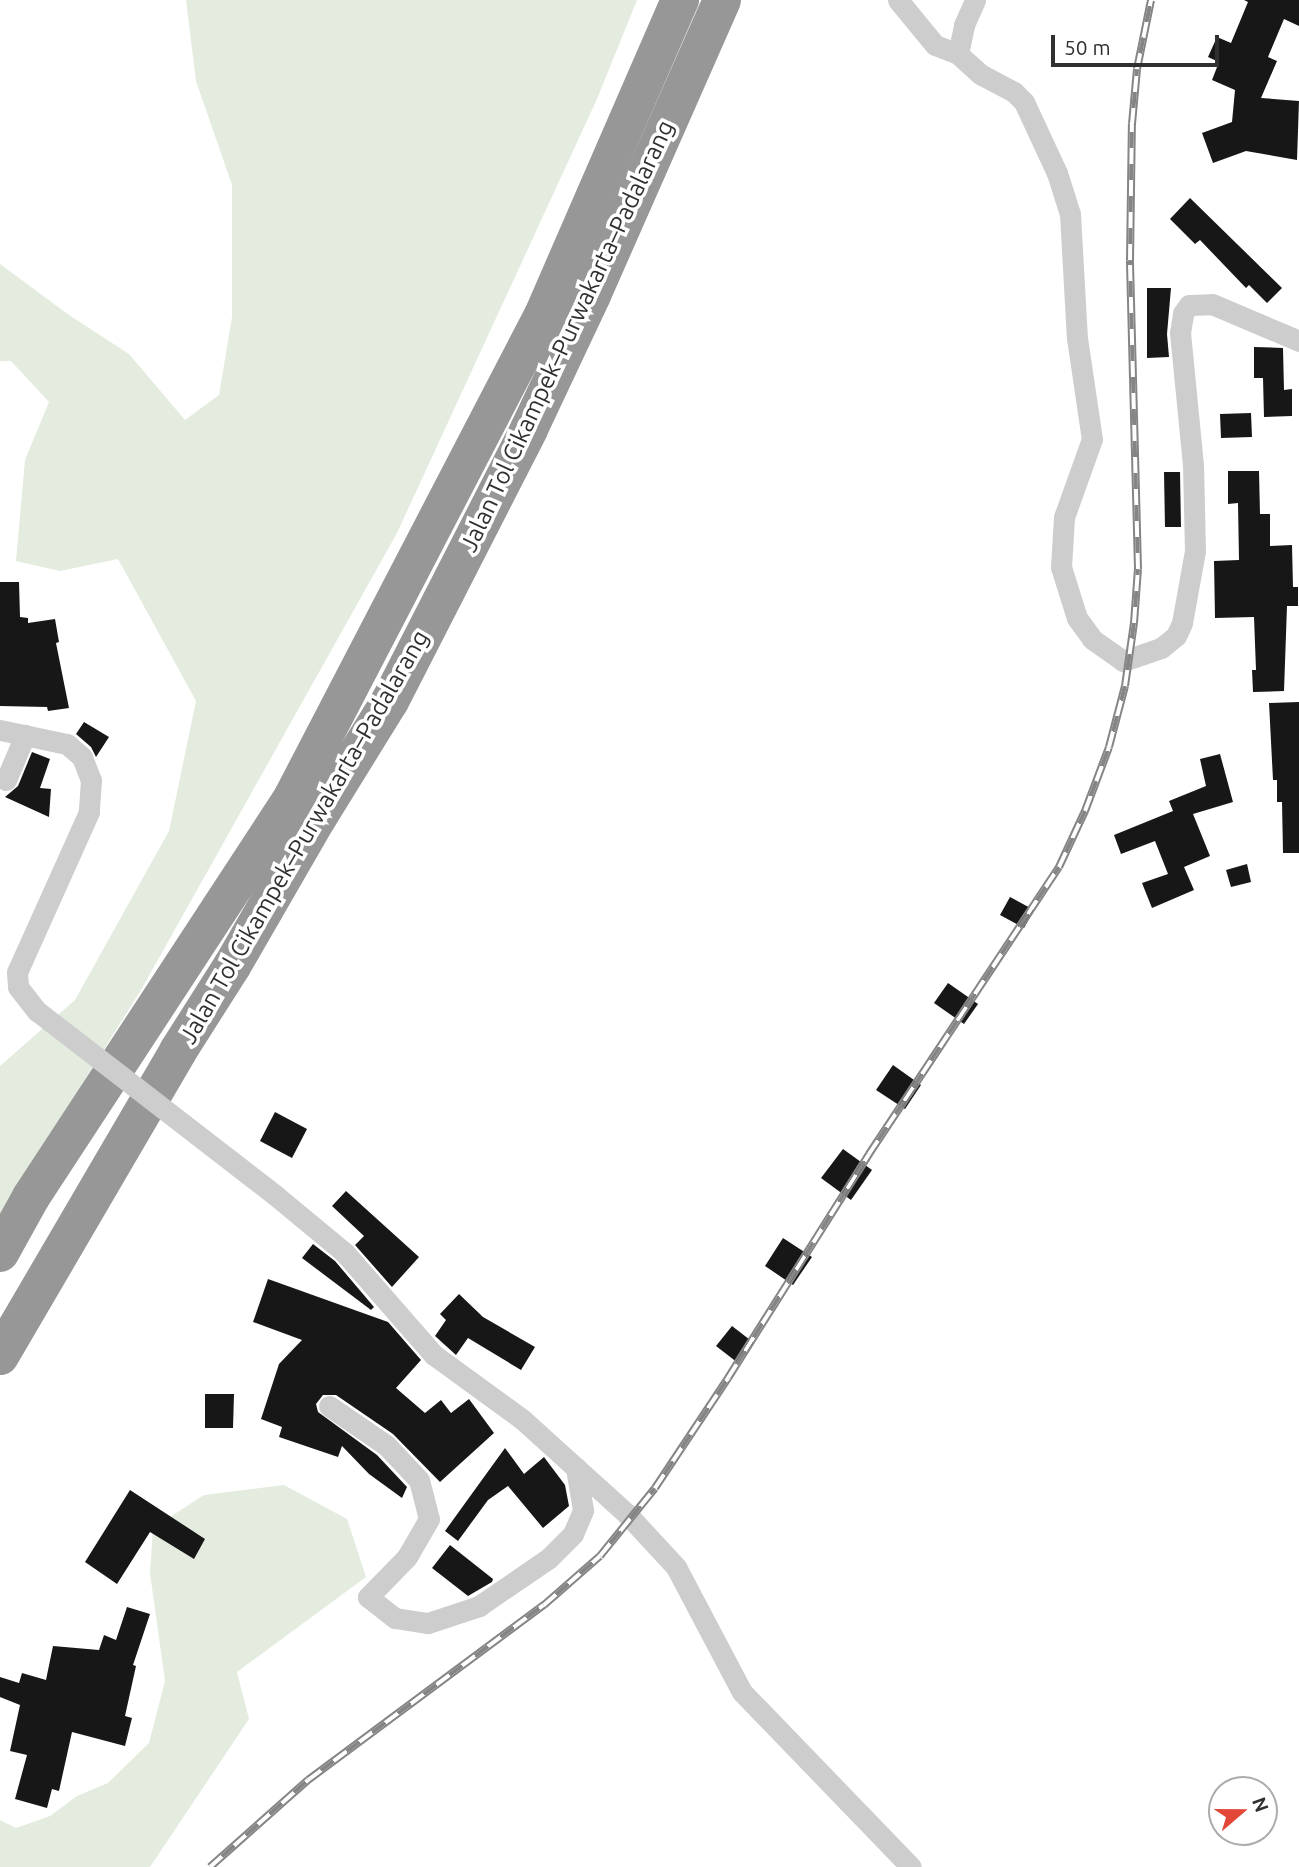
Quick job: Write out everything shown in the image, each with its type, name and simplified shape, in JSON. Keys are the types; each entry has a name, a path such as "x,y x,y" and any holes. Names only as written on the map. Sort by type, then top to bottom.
{"highway":[{"name":"Jalan Tol Cikampek–Purwakarta–Padalarang","path":"0,1253 31,1197 293,796 543,315 680,0"},
{"name":"Jalan Tol Cikampek–Purwakarta–Padalarang","path":"0,1356 178,1051 232,967 317,819 390,701 535,416 592,295 722,0"}],"street":[{"path":"898,0 935,45 958,54 980,74 1014,92 1024,102 1057,173 1070,214 1077,338 1092,439 1064,517 1061,567 1077,618 1092,639 1123,661 1161,648 1176,636 1182,623 1195,551 1193,465 1180,333 1183,313 1189,305 1212,304 1299,341"},
{"path":"958,54 964,25 975,0"},
{"path":"0,730 75,749 87,766 92,794 82,831 9,991 275,1195 344,1252 434,1355 523,1420 627,1514 676,1567 741,1692 911,1867"},
{"path":"6,780 25,735"},
{"path":"329,1406 363,1426 419,1480 429,1519 407,1557 368,1597 395,1618 428,1622 478,1606 549,1558 573,1534 583,1510 576,1468"}],"shaded area":[{"path":"186,0 637,0 597,99 397,533 141,990 0,1215 0,1066 75,1000 169,831 196,701 118,559 60,571 16,561 25,460 49,402 11,361 0,361 0,264 69,315 129,354 185,420 219,395 232,317 232,185 196,81"},
{"path":"284,1485 347,1519 366,1577 237,1672 249,1719 150,1867 0,1867 0,1820 16,1828 50,1816 77,1796 108,1783 149,1743 165,1681 150,1573 153,1528 204,1495"}],"building":[{"path":"1244,0 1299,0 1299,26 1284,19 1268,57 1277,61 1261,98 1299,101 1297,160 1246,151 1213,163 1202,133 1232,122 1235,90 1212,80 1219,62 1208,57 1217,37 1231,43 1248,2"},
{"path":"1190,198 1282,288 1267,303 1249,285 1246,288 1200,240 1195,244 1170,219"},
{"path":"1147,288 1171,288 1167,334 1169,357 1147,358"},
{"path":"1254,347 1283,348 1284,390 1292,389 1292,416 1264,417 1263,378 1254,378"},
{"path":"1251,413 1252,437 1221,438 1220,414"},
{"path":"1228,471 1259,471 1260,514 1270,514 1270,546 1292,545 1293,587 1298,587 1298,606 1287,606 1284,691 1253,692 1252,670 1256,670 1254,617 1215,618 1214,561 1239,560 1238,503 1228,504"},
{"path":"1164,472 1180,472 1181,527 1165,527"},
{"path":"0,582 19,582 20,617 28,618 28,623 55,619 59,642 56,643 69,708 48,711 47,707 0,706"},
{"path":"1299,702 1299,853 1283,853 1282,802 1277,802 1277,780 1273,780 1269,703"},
{"path":"84,722 109,737 96,757 91,747 76,734"},
{"path":"32,752 50,759 40,788 51,789 49,817 5,797 18,786"},
{"path":"1220,754 1233,802 1193,814 1210,856 1184,867 1194,890 1152,908 1142,883 1168,874 1155,841 1121,854 1114,835 1173,811 1169,801 1206,786 1200,759"},
{"path":"1247,864 1251,882 1231,887 1226,870"},
{"path":"1010,897 1034,910 1024,928 1000,915"},
{"path":"948,983 978,1004 964,1024 934,1003"},
{"path":"893,1065 921,1085 905,1109 876,1090"},
{"path":"275,1112 307,1129 292,1158 260,1141"},
{"path":"843,1149 872,1170 851,1200 821,1178"},
{"path":"346,1191 419,1257 392,1287 355,1245 364,1236 332,1206"},
{"path":"783,1238 812,1257 793,1285 765,1266"},
{"path":"313,1244 335,1261 374,1307 371,1310 302,1258"},
{"path":"268,1279 388,1322 421,1360 396,1388 425,1413 441,1400 451,1413 469,1399 494,1433 440,1482 393,1434 336,1395 323,1395 316,1404 318,1412 377,1455 407,1487 402,1498 369,1474 342,1446 338,1457 279,1437 282,1427 261,1419 279,1364 302,1340 253,1322"},
{"path":"459,1294 483,1317 535,1347 521,1370 468,1338 456,1355 435,1336 446,1320 440,1314"},
{"path":"732,1326 754,1343 738,1363 716,1346"},
{"path":"205,1394 234,1394 233,1428 205,1428"},
{"path":"505,1448 524,1474 544,1457 565,1485 569,1506 543,1528 508,1486 488,1500 458,1541 445,1531"},
{"path":"130,1490 205,1539 194,1559 150,1532 117,1584 85,1562"},
{"path":"450,1545 493,1579 492,1582 468,1596 432,1568"},
{"path":"127,1607 150,1614 133,1665 136,1666 125,1716 132,1718 125,1746 72,1732 59,1791 52,1789 47,1808 15,1799 27,1755 10,1751 20,1705 0,1697 0,1677 19,1683 22,1673 46,1680 53,1646 99,1650 104,1635 116,1640"}],"railway":[{"path":"210,1867 308,1780 544,1605 600,1556 655,1488 728,1378 869,1154 1059,867 1085,811 1109,747 1125,686 1134,623 1138,569 1130,260 1132,124 1137,69 1151,0"}]}
